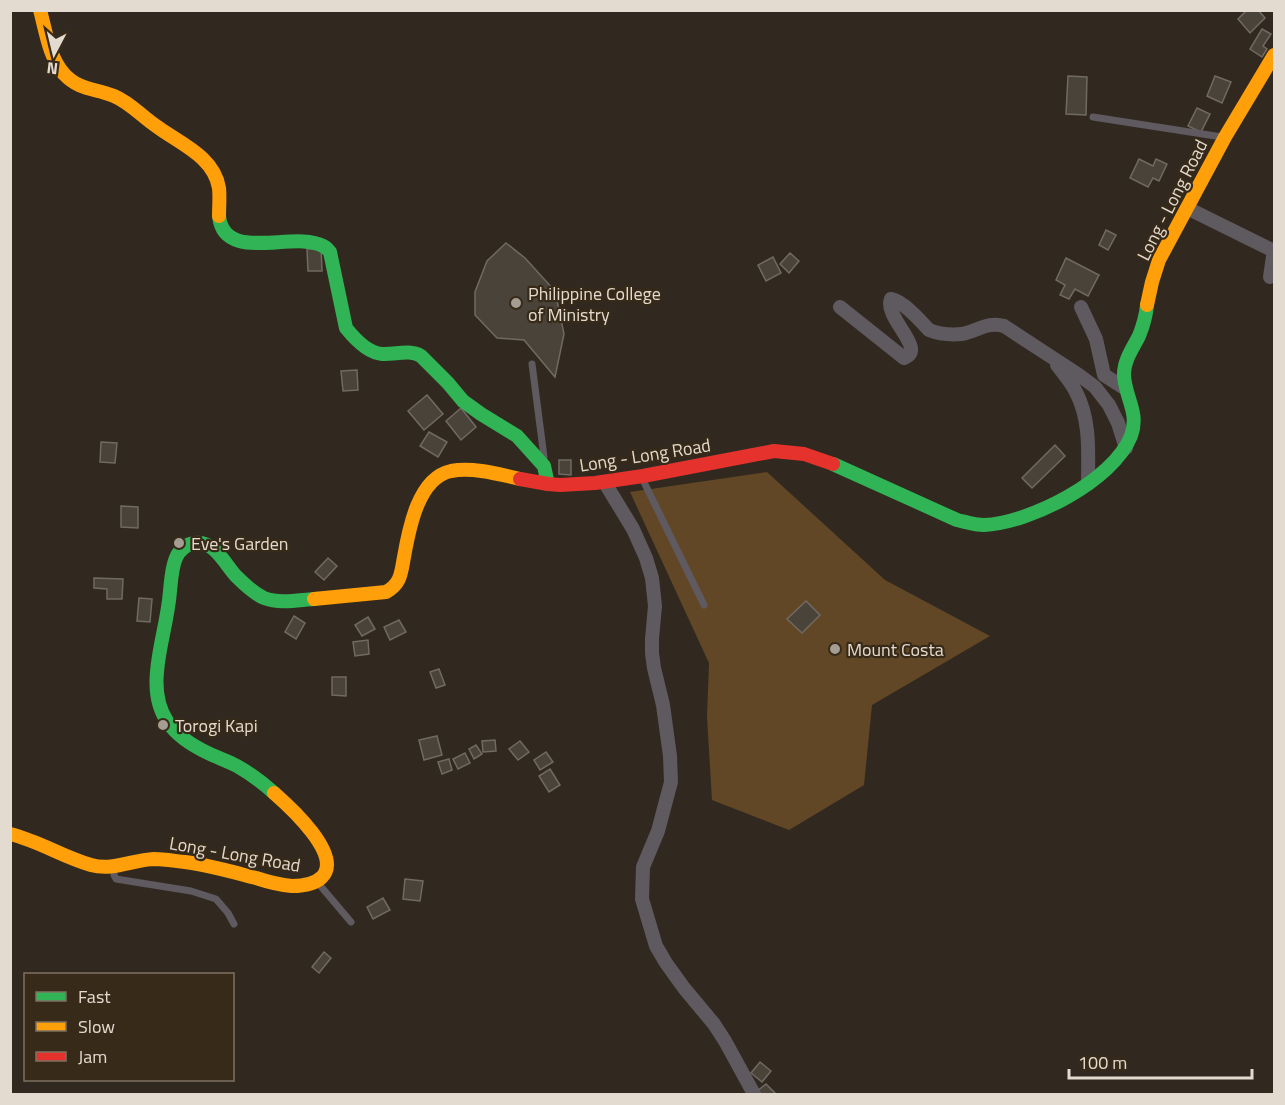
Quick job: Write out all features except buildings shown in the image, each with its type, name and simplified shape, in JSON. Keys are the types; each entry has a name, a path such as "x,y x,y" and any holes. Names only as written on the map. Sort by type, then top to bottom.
{"main road":[{"path":"40,10 51,50 61,69 70,78 88,90 115,96 196,153 208,165 219,191 219,225 225,234 247,243 300,242 321,244 327,247 346,328 353,337 370,350 380,354 410,351 416,353 464,401 517,436 544,466 548,484"},
{"name":"Long - Long Road","path":"10,834 24,837 90,865 102,867 115,867 153,859 184,861 290,885 300,886 323,877 327,857 321,845 285,801 239,767 186,742 173,730 159,707 158,664 168,608 172,566 181,549 195,543 210,546 247,586 260,596 275,601 386,592 396,585 402,570 414,514 420,500 441,474 455,471 506,475 548,484 587,485 774,451 804,454 840,467 957,520 982,525 1014,519 1070,496 1112,465 1126,448 1132,434 1133,421 1132,404 1126,389 1124,372 1141,331 1152,280 1159,260 1225,137 1275,55"}],"street":[{"path":"1187,208 1274,251 1270,277"},
{"path":"840,307 904,358 911,354 911,349 908,339 890,309 891,299 901,303 929,330 935,332 962,334 992,324 1010,329 1095,387 1114,414 1126,448"},
{"path":"1081,307 1096,339 1104,375 1126,389"},
{"path":"1050,356 1070,382 1082,403 1088,435 1088,484"},
{"path":"605,483 633,529 652,578 654,593 652,653 663,705 670,756 671,782 658,831 643,867 642,899 656,946 684,988 714,1024 754,1095"}],"lane":[{"path":"1093,117 1225,137"},
{"path":"532,364 544,466"},
{"path":"641,476 704,605"},
{"path":"115,867 116,879 191,891 216,899 234,924"},
{"path":"317,881 351,922"}],"shaded area":[{"name":"Mount Costa","path":"767,472 885,580 990,636 872,705 864,785 789,830 712,800 707,717 709,663 630,492"}],"traffic: fast":[{"path":"219,216 224,230 233,239 262,243 310,242 326,248 330,252 346,328 353,336 377,353 412,353 421,356 463,401 517,436 544,466 548,484"},
{"path":"833,464 957,520 974,524 984,525 1024,517 1068,497 1107,469 1121,453 1131,436 1134,419 1124,369 1142,328 1147,305"},
{"path":"274,793 242,769 184,739 175,731 162,712 158,700 157,672 173,569 182,549 187,545 202,543 213,549 242,582 264,598 283,601 314,599"}],"traffic: slow":[{"path":"40,10 49,44 64,74 82,86 120,99 195,152 211,168 219,188 219,216"},
{"path":"1147,305 1159,260 1225,137 1274,55"},
{"path":"314,599 386,592 391,589 401,573 412,519 417,506 430,483 440,476 451,471 468,470 520,479"},
{"path":"10,834 99,867 162,859 194,863 283,885 300,886 315,882 322,877 327,868 326,857 312,832 274,793"}],"traffic: jam":[{"path":"520,479 560,485 595,483 774,451 804,454 833,464"}],"place":[{"name":"Philippine College of Ministry","path":"516,303"},
{"name":"Eve's Garden","path":"179,543"},
{"name":"Mount Costa","path":"835,649"},
{"name":"Torogi Kapi","path":"163,725"}]}
